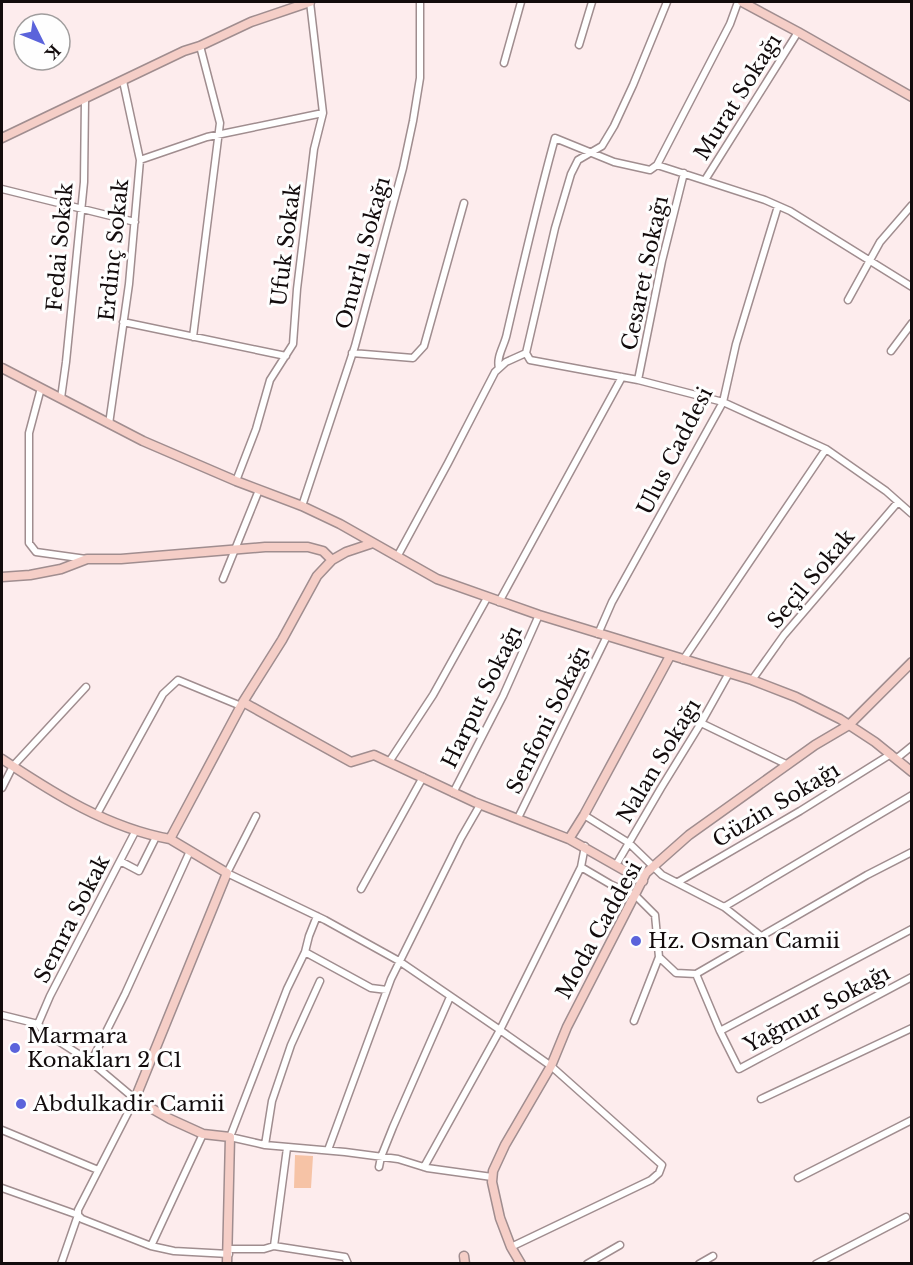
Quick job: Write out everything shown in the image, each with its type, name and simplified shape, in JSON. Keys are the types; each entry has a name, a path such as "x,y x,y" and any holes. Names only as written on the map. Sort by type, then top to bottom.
{"street":[{"path":"2,138 184,51 251,22 310,2"},
{"name":"Ufuk Sokak","path":"236,481 256,429 270,380 293,344 311,172 323,113 310,2"},
{"name":"Onurlu Sokağı","path":"302,506 376,272 413,122 420,78 420,2"},
{"path":"504,63 521,2"},
{"path":"579,45 592,2"},
{"path":"667,2 614,126 602,147 578,160 571,174 555,228 526,353 530,360 638,380 723,402 826,449 886,491 912,514"},
{"path":"499,368 497,362 506,339 531,226 555,138 614,162 650,170 657,165 740,2 912,97"},
{"name":"Murat Sokağı","path":"705,180 798,32"},
{"path":"193,337 220,123 200,46"},
{"name":"Erdinç Sokak","path":"110,424 135,222 140,160 123,81"},
{"name":"Fedai Sokak","path":"61,398 84,182 85,99"},
{"path":"140,160 217,135 323,113"},
{"path":"657,165 790,211 912,287"},
{"name":"Cesaret Sokağı","path":"638,380 662,261 684,173"},
{"path":"2,189 135,222"},
{"path":"352,353 413,358 424,346 464,202"},
{"path":"848,300 880,242 912,205"},
{"name":"Ulus Caddesi","path":"603,635 612,602 723,402 736,344 778,206"},
{"path":"123,322 286,356"},
{"path":"891,351 912,323"},
{"path":"397,557 495,372 506,362 526,353"},
{"path":"2,368 143,441 236,481 302,506 437,579 499,602 752,680 796,697 849,725 912,772"},
{"path":"499,602 622,377"},
{"path":"41,388 29,433 29,543 36,552 87,559 122,559 236,549 308,547 323,550 332,560"},
{"path":"683,660 826,449"},
{"path":"223,579 259,490"},
{"name":"Seçil Sokak","path":"752,680 784,635 898,502"},
{"path":"170,839 242,704 282,640 317,576 332,560 346,552 373,543"},
{"path":"2,577 61,569 87,559"},
{"path":"389,762 433,695 487,598"},
{"name":"Harput Sokağı","path":"453,793 503,696 539,615"},
{"name":"Senfoni Sokağı","path":"518,818 603,635"},
{"path":"569,839 585,815 670,656"},
{"name":"Moda Caddesi","path":"492,1177 505,1145 551,1065 567,1027 646,873 689,835 815,745 849,725 912,662"},
{"name":"Nalan Sokağı","path":"616,865 729,673"},
{"path":"97,814 163,694 178,680 242,704 351,762 374,755 480,805 569,839 585,846 643,881"},
{"path":"2,788 13,766 87,687"},
{"path":"701,723 788,765"},
{"name":"Güzin Sokağı","path":"678,882 912,746"},
{"path":"2,759 71,803 136,830 170,839 227,873 317,916 399,961 551,1065 662,1165 659,1173 651,1180 511,1247"},
{"path":"361,889 423,777"},
{"path":"724,907 912,795"},
{"path":"328,1150 399,961 480,805"},
{"path":"585,815 629,843 662,875 724,907 761,936"},
{"path":"62,1263 78,1210 135,1099 227,873 256,816"},
{"name":"Semra Sokak","path":"38,1024 136,830"},
{"path":"120,861 139,871 156,837"},
{"path":"424,1167 500,1030 581,867 585,846"},
{"path":"91,1062 125,994 190,851"},
{"path":"658,957 676,973 696,974 867,875 912,852"},
{"path":"581,867 635,895 644,901 655,915 658,957 634,1021"},
{"path":"227,1263 230,1137 287,989 305,952 317,916"},
{"path":"696,974 720,1031 912,929"},
{"path":"305,952 371,988 387,990"},
{"name":"Yağmur Sokağı","path":"720,1031 739,1069 912,977"},
{"path":"265,1146 272,1101 291,1045 320,981"},
{"path":"379,1167 381,1157 450,997"},
{"path":"2,1015 38,1024 44,1032 91,1062 135,1099 203,1134 230,1137 265,1146 328,1150 381,1157 424,1167 492,1177 500,1218 511,1247 521,1263"},
{"path":"762,1099 912,1028"},
{"path":"798,1178 912,1120"},
{"path":"2,1130 98,1170"},
{"path":"151,1246 203,1134"},
{"path":"274,1246 287,1148"},
{"path":"2,1188 78,1215 82,1219 151,1246 174,1251 229,1251 264,1249 274,1246 345,1257 348,1263"},
{"path":"816,1263 906,1217"},
{"path":"587,1263 620,1245"},
{"path":"699,1263 713,1256"}],"shaded area":[{"path":"295,1155 313,1156 311,1188 294,1188"}],"place":[{"name":"Hz. Osman Camii","path":"636,941"},
{"name":"Marmara Konakları 2 C1","path":"15,1048"},
{"name":"Abdulkadir Camii","path":"21,1104"}]}
